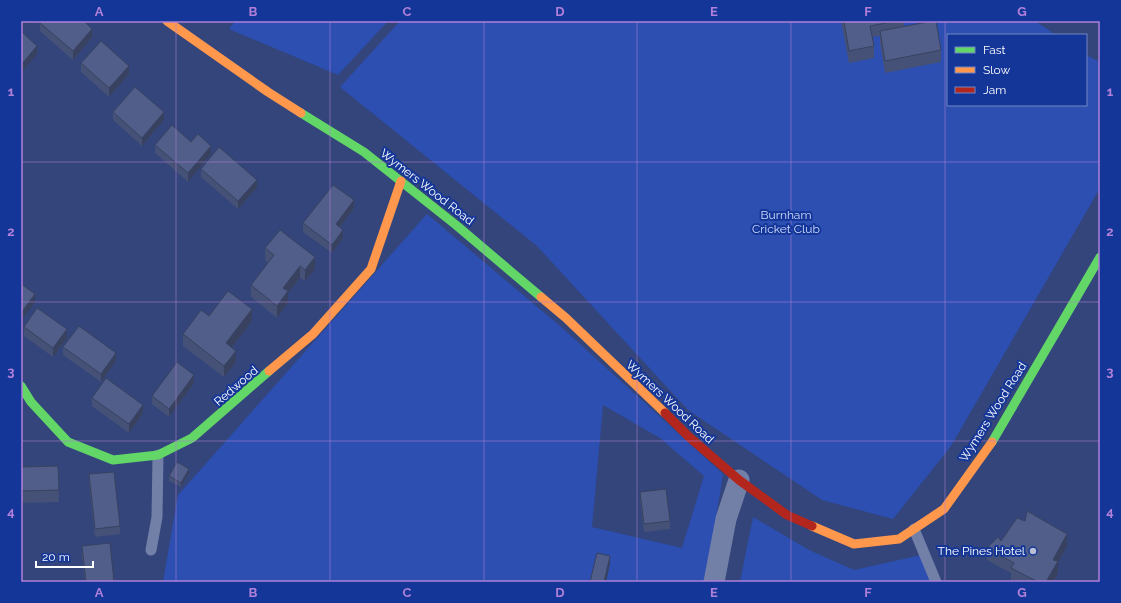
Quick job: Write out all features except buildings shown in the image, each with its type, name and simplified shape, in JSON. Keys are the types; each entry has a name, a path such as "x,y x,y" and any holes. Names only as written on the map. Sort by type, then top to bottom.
{"street":[{"name":"Wymers Wood Road","path":"168,21 268,92 364,152 456,225 566,318 688,436 739,480 787,515 854,544 899,539 944,509 991,442 1100,257"},
{"name":"Redwood","path":"21,386 31,402 68,442 113,460 158,455 192,438 313,334 371,269 401,181"},
{"path":"714,582 726,519 739,480"}],"lane":[{"path":"151,550 157,517 158,455"},
{"path":"914,529 936,582"}],"green space":[{"path":"235,21 388,21 338,75 229,29"},
{"name":"Burnham Cricket Club","path":"400,21 1035,21 1054,34 947,34 947,106 1087,106 1087,56 1100,62 1100,188 951,446 893,519 822,500 688,410 537,246 340,87"},
{"path":"427,214 560,326 723,474 706,582 163,582 178,495","holes":["603,405 660,438 704,476 682,548 592,527"]},
{"path":"753,517 809,550 854,570 926,554 938,582 740,582"}],"traffic: fast":[{"path":"301,113 364,152 456,225 541,297"},
{"path":"992,442 1100,257"},
{"path":"21,386 31,402 68,442 113,460 158,455 192,438 269,371"}],"traffic: slow":[{"path":"167,21 268,92 301,113"},
{"path":"269,371 313,334 371,269 401,181"},
{"path":"541,297 566,318 665,413"},
{"path":"812,526 854,544 899,539 944,509 992,442"}],"traffic: jam":[{"path":"665,413 688,436 739,480 787,515 812,526"}],"place":[{"name":"The Pines Hotel","path":"1033,551"}]}
